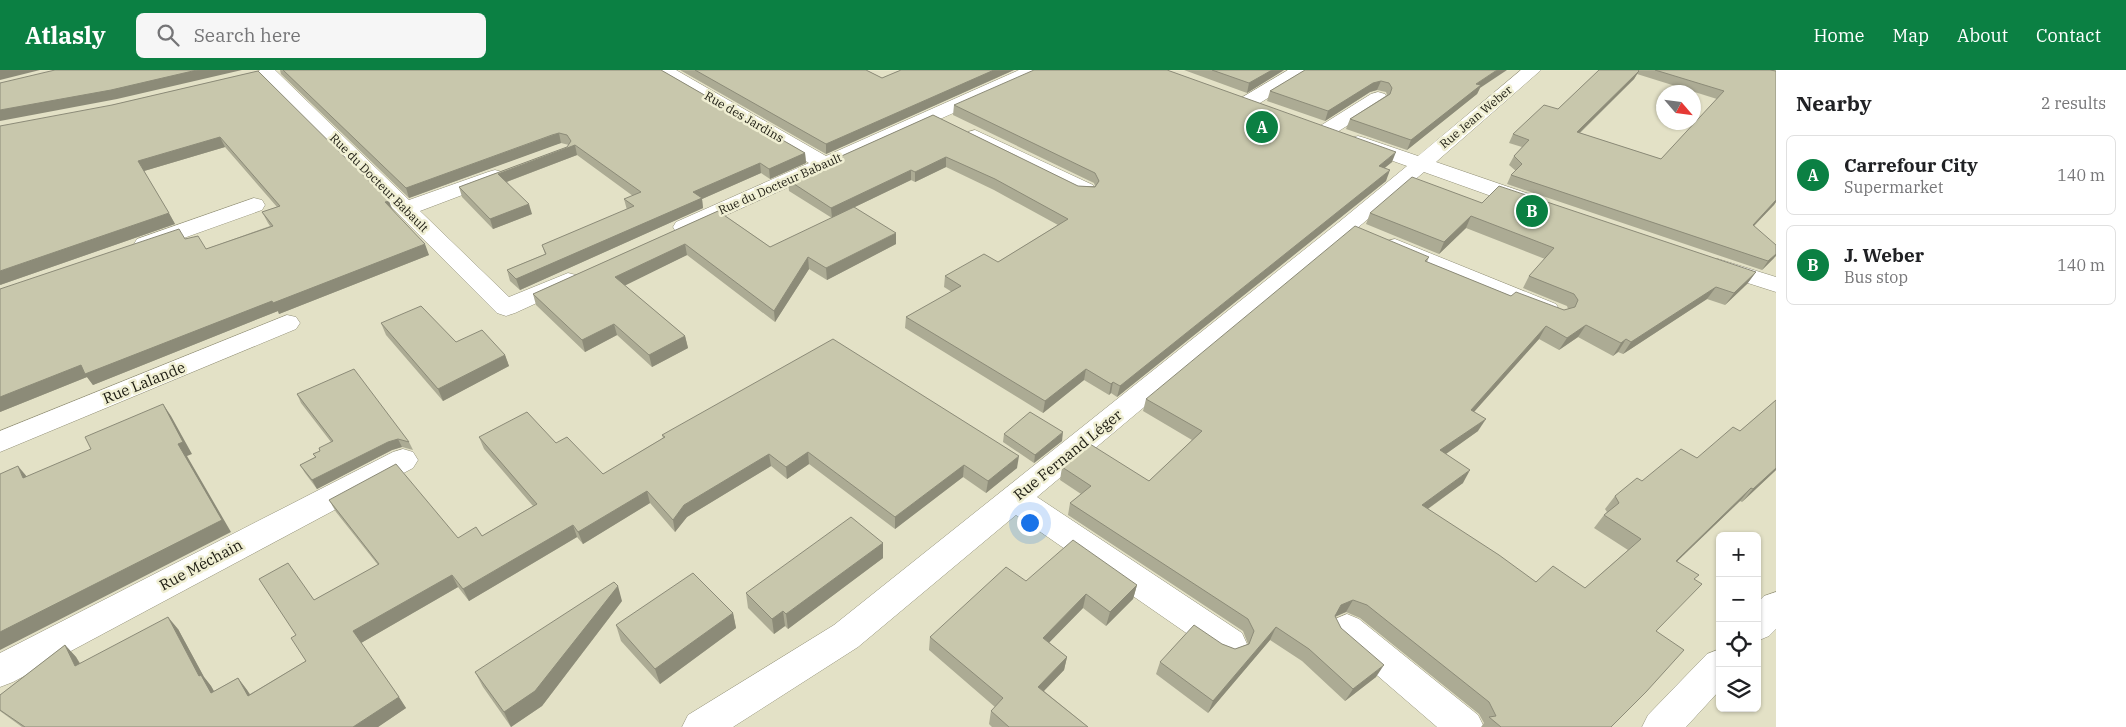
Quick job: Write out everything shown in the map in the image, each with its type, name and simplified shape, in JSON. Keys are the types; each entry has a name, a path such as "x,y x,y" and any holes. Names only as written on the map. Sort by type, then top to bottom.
{"street":[{"name":"Rue des Jardins","path":"663,70 825,164"},
{"name":"Rue du Docteur Babault","path":"665,236 825,164 948,123 1034,70"},
{"path":"1274,112 1239,99 1301,70"},
{"name":"Rue Jean Weber","path":"1420,164 1532,70"},
{"name":"Rue du Docteur Babault","path":"263,72 506,308 586,272"},
{"path":"1378,98 1318,127 1547,207"},
{"path":"948,123 1085,190"},
{"name":"Rue Fernand Léger","path":"701,727 846,636 1347,227 1420,164"},
{"path":"405,209 516,168"},
{"path":"122,252 254,206"},
{"path":"1347,227 1557,313"},
{"path":"1703,261 1776,285"},
{"name":"Rue Lalande","path":"0,442 287,323"},
{"name":"Rue Méchain","path":"0,671 403,460"},
{"path":"1015,498 1230,644"},
{"path":"1761,622 1776,606"},
{"path":"1348,629 1465,727"},
{"path":"1661,727 1718,667"}],"building":[{"path":"55,70 197,70 111,90 0,110 0,83"},
{"path":"283,70 661,70 805,153 769,169 760,163 693,192 702,198 516,279 507,270 546,254 542,245 634,206 624,199 641,192 575,145 498,174 529,204 490,219 459,187 567,147 571,141 567,135 559,133 552,135 406,188"},
{"path":"695,70 866,70 882,78 901,70 994,70 826,144"},
{"path":"1034,70 1167,70 1396,152 1379,166 1390,170 1120,386 1113,382 1111,384 1086,369 1045,401 906,317 961,286 945,276 984,254 998,262 1068,219 995,179 946,157 915,172 911,170 831,208 788,180 933,115 1078,186 1095,187 1099,181 1095,173 954,105"},
{"path":"1212,70 1272,70 1249,83"},
{"path":"1305,70 1497,70 1476,84 1481,85 1411,140 1350,119 1390,94 1392,88 1389,83 1381,81 1373,83 1328,111 1270,91"},
{"path":"1599,70 1638,70 1577,132 1661,159 1688,130 1701,130 1701,116 1724,91 1655,70 1776,71 1776,200 1753,225 1776,245 1776,254 1768,261 1511,175 1522,164 1514,156 1529,140 1513,134 1544,105 1558,109"},
{"path":"258,71 389,201 385,202 425,244 85,374 81,365 0,397 0,289 179,229 185,239 198,236 206,249 273,226 262,212 280,206 220,137 138,161 169,213 0,271 0,126 112,105"},
{"path":"1412,177 1482,203 1499,186 1756,272 1734,293 1716,287 1631,342 1626,339 1621,343 1586,325 1567,338 1546,326 1471,410 1486,419 1440,450 1470,470 1422,505 1499,555 1536,582 1553,566 1585,588 1641,539 1604,515 1619,503 1615,496 1637,478 1642,481 1681,449 1697,458 1733,427 1740,431 1776,400 1776,468 1753,489 1751,488 1676,561 1699,575 1694,579 1702,584 1656,631 1684,650 1611,727 1501,727 1489,717 1496,716 1489,702 1367,605 1353,600 1341,605 1335,616 1341,628 1384,665 1353,689 1309,649 1276,627 1213,701 1160,662 1194,625 1222,644 1235,649 1249,644 1254,631 1248,619 1070,503 1091,486 1062,467 1090,444 1149,481 1202,431 1146,399 1355,226 1429,257 1425,261 1511,296 1516,292 1564,310 1575,307 1578,300 1574,294 1529,276 1554,248 1471,216 1444,242 1370,213"},
{"path":"854,207 896,233 826,268 808,257 774,311 685,244 615,277 685,336 649,355 614,324 582,340 533,294 718,211 770,247"},
{"path":"421,306 456,342 482,330 505,355 438,389 381,323"},
{"path":"833,339 1019,456 988,481 964,465 895,517 808,452 786,467 769,454 684,505 673,520 647,491 578,532 573,525 463,589 452,575 353,631 399,697 353,727 25,727 0,710 0,695 65,645 75,666 168,617 199,676 201,675 211,693 238,678 248,696 306,661 291,638 296,635 259,579 288,563 314,600 379,564 329,500 396,464 458,538 476,527 482,536 537,504 479,437 527,412 556,443 567,437 603,474 665,437 662,435"},
{"path":"354,369 409,442 398,439 388,442 312,480 300,465 316,457 313,454 320,451 319,448 333,441 297,394"},
{"path":"163,404 183,442 178,444 222,520 0,632 0,474 18,466 23,478 91,449 85,437"},
{"path":"1030,412 1063,432 1035,455 1004,434"},
{"path":"851,517 883,543 786,614 783,611 772,619 746,593"},
{"path":"1073,540 1137,585 1110,612 1086,594 1043,638 1067,657 1038,687 1088,727 1009,727 991,711 1003,698 930,637 1006,567 1026,581"},
{"path":"693,573 733,613 655,669 616,625"},
{"path":"614,582 618,586 535,691 504,712 475,672"}],"place":[{"name":"Carrefour City","path":"1262,127"},
{"name":"J. Weber","path":"1532,211"}]}
